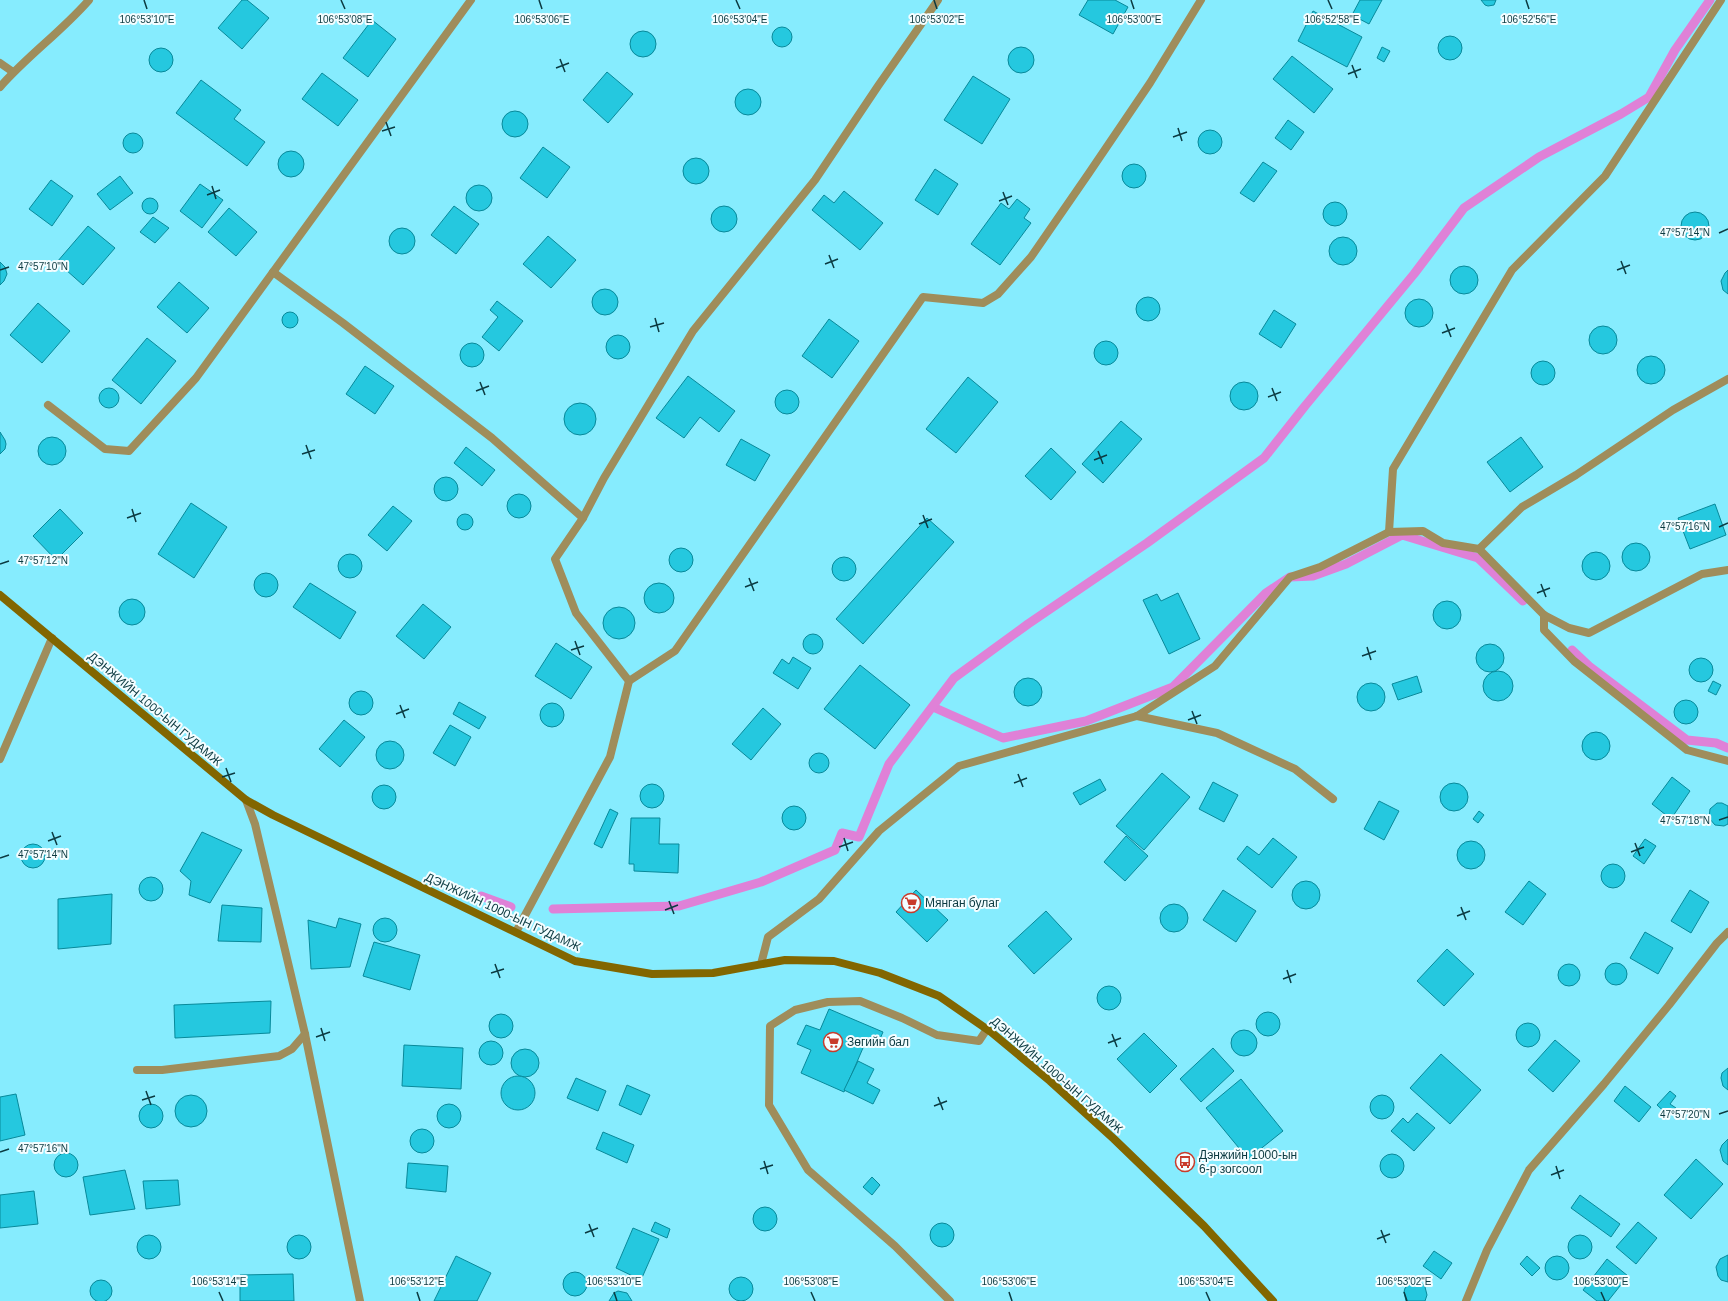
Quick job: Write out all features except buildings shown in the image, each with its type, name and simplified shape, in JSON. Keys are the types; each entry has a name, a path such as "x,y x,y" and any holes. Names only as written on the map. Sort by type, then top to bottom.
{"main road":[{"name":"ДЭНЖИЙН 1000-ЫН ГУДАМЖ","path":"0,594 246,800 273,815 575,961 652,974 713,973 785,960 834,961 880,973 939,996 987,1029 1050,1081 1114,1139 1204,1226 1273,1301"}],"street":[{"path":"0,88 13,72 71,21 89,0"},
{"path":"48,405 105,449 129,451 196,378 471,0"},
{"path":"629,681 576,613 555,559 583,518 604,478 693,331 815,180 938,0"},
{"path":"516,932 610,757 629,681 675,651 923,297 983,304 998,294 1030,257 1150,83 1201,0"},
{"path":"1389,532 1393,469 1512,270 1605,176 1721,0"},
{"path":"0,63 13,72"},
{"path":"273,272 343,323 492,438 583,518"},
{"path":"1479,549 1522,507 1576,475 1666,414 1728,379"},
{"path":"761,964 768,937 819,899 879,832 959,766 1137,716 1215,666 1290,577 1320,567 1389,532 1423,531 1443,543 1479,549 1544,615 1569,628 1589,633 1702,574 1728,570"},
{"path":"1544,615 1544,630 1574,661 1687,750 1728,761"},
{"path":"0,758 52,638"},
{"path":"1137,716 1217,733 1295,770 1333,799"},
{"path":"246,800 255,824 304,1034 359,1301"},
{"path":"1466,1301 1486,1250 1529,1170 1670,1006 1716,943 1728,932"},
{"path":"950,1301 895,1246 808,1170 768,1105 770,1026 795,1010 828,1002 860,1001 902,1018 937,1035 979,1041 987,1029"},
{"path":"138,1070 162,1070 279,1056 292,1048 304,1034"}],"waterway":[{"path":"553,909 679,906 761,882 835,850 842,833 859,837 889,764 954,678 1028,624 1147,543 1264,458 1414,274 1464,208 1539,157 1621,114 1649,97 1675,50 1710,0"},
{"path":"933,707 1003,738 1086,721 1173,687 1266,593 1290,577 1313,576 1346,564 1402,535 1478,558 1523,601"},
{"path":"1572,650 1589,666 1687,740 1716,743 1728,748"},
{"path":"481,896 511,907"}],"place":[{"name":"Мянган булаг","path":"911,903"},
{"name":"Зөгийн бал","path":"833,1042"},
{"name":"Дэнжийн 1000-ын 6-р зогсоол","path":"1185,1162"}]}
